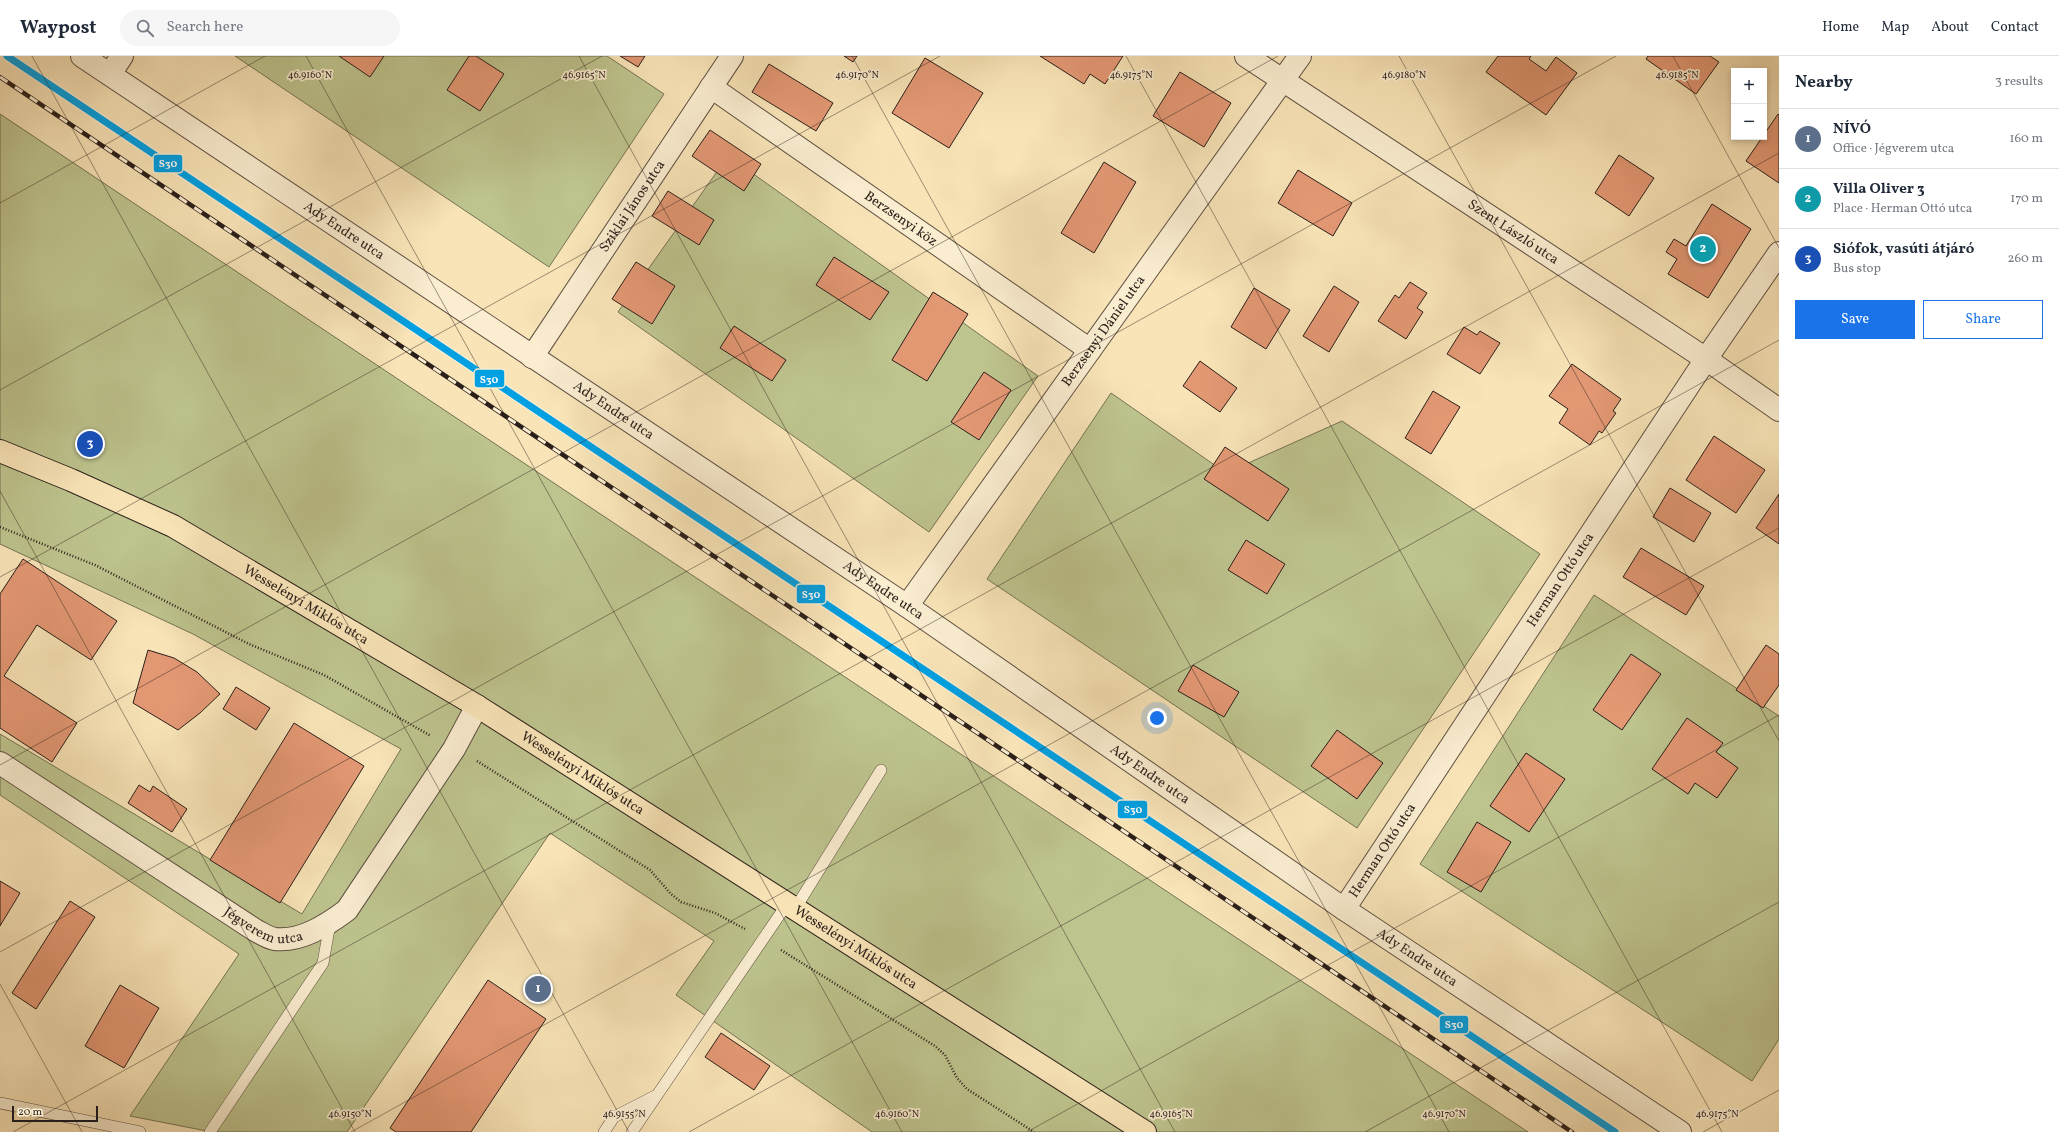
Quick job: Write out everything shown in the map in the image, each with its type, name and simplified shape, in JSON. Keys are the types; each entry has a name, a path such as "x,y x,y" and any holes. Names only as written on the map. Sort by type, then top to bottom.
{"main road":[{"name":"Wesselényi Miklós utca","path":"0,451 71,480 173,526 478,706 1145,1132"}],"street":[{"name":"Ady Endre utca","path":"82,56 907,606 1344,908 1680,1132"},
{"path":"110,74 122,56"},
{"name":"Sziklai János utca","path":"532,357 732,56"},
{"name":"Szent László utca","path":"1246,56 1282,82 1706,359 1779,410"},
{"name":"Berzsenyi Dániel utca","path":"907,606 1300,56"},
{"name":"Berzsenyi köz","path":"711,87 1090,350"},
{"name":"Herman Ottó utca","path":"1344,908 1706,359 1779,253"},
{"name":"Jégverem utca","path":"0,763 255,930 273,938 289,940 330,923 347,910 454,749 478,706"}],"lane":[{"path":"635,1131 657,1095 764,939 791,906 881,770"},
{"path":"210,1132 323,963 330,923"},
{"path":"604,1132 614,1117 657,1095"},
{"path":"0,1104 140,1132"}],"path":[{"path":"0,527 95,565 249,644 324,675 483,764 650,870 671,894 681,902 715,913 764,939 935,1046 945,1055 957,1078 967,1089 1034,1132"}],"green space":[{"path":"235,56 607,56 664,94 549,267"},
{"path":"0,114 1528,1132 872,1132 676,995 714,941 550,833 347,1132 212,1132 130,1116 239,954 0,795 0,734 302,914 401,749 193,634 0,544"},
{"path":"728,156 1038,376 929,532 618,312"},
{"path":"1111,393 1226,473 1342,421 1540,554 1357,828 987,579"},
{"path":"1594,595 1779,716 1779,1039 1752,1081 1420,864"}],"building":[{"path":"339,56 384,56 370,77"},
{"path":"469,56 476,56 504,74 480,111 447,90"},
{"path":"620,56 645,56 638,67"},
{"path":"844,56 857,56 853,62"},
{"path":"1040,56 1123,56 1105,84 1090,74 1084,84"},
{"path":"1498,56 1531,56 1529,59 1546,71 1556,57 1577,73 1546,115 1486,72"},
{"path":"1648,56 1710,56 1719,62 1696,94 1646,59"},
{"path":"925,58 983,93 949,148 892,113"},
{"path":"769,64 833,103 816,131 752,92"},
{"path":"1180,72 1231,103 1204,147 1153,116"},
{"path":"1778,114 1779,183 1746,161 1760,140 1767,140 1767,130"},
{"path":"710,130 761,164 744,191 692,156"},
{"path":"1619,155 1654,178 1629,216 1595,193"},
{"path":"1104,162 1136,182 1094,253 1061,233"},
{"path":"1298,170 1352,203 1333,236 1278,203"},
{"path":"668,191 714,220 699,245 652,216"},
{"path":"1712,204 1751,229 1708,298 1668,274 1677,259 1666,252 1674,239 1686,246"},
{"path":"834,257 889,292 870,320 816,285"},
{"path":"636,262 675,286 652,324 612,299"},
{"path":"1410,282 1427,293 1417,308 1423,312 1406,339 1378,321 1395,295 1399,298"},
{"path":"1334,286 1359,302 1329,352 1303,336"},
{"path":"1254,288 1290,310 1266,349 1231,327"},
{"path":"933,292 968,314 927,381 892,360"},
{"path":"734,326 786,360 772,381 720,348"},
{"path":"1464,327 1477,335 1480,331 1500,343 1480,374 1447,354"},
{"path":"1200,361 1237,388 1220,412 1183,386"},
{"path":"1572,364 1621,399 1613,411 1616,413 1602,433 1599,431 1590,445 1559,423 1568,409 1549,396"},
{"path":"984,372 1011,390 979,440 951,422"},
{"path":"1433,391 1460,407 1431,454 1405,438"},
{"path":"1714,436 1765,470 1736,513 1686,480"},
{"path":"1225,447 1289,489 1268,521 1204,479"},
{"path":"1670,488 1711,513 1694,542 1653,517"},
{"path":"1779,494 1779,544 1756,528"},
{"path":"1246,540 1285,564 1267,594 1228,570"},
{"path":"1641,548 1704,586 1686,615 1623,577"},
{"path":"23,559 117,621 91,660 37,625 4,676 77,723 52,762 0,728 0,594"},
{"path":"1766,645 1779,654 1779,685 1763,708 1736,690"},
{"path":"148,650 174,658 197,672 220,694 200,713 178,730 133,703"},
{"path":"1631,654 1661,674 1622,730 1593,710"},
{"path":"1193,665 1239,692 1224,717 1178,691"},
{"path":"236,687 270,708 256,730 223,709"},
{"path":"1687,718 1723,743 1716,752 1738,768 1717,798 1695,783 1688,794 1652,769"},
{"path":"294,723 364,766 280,903 210,860"},
{"path":"1337,730 1383,763 1357,799 1311,766"},
{"path":"1526,753 1565,779 1529,832 1490,806"},
{"path":"139,785 150,792 153,786 187,809 172,832 128,803"},
{"path":"1477,822 1511,842 1481,892 1447,872"},
{"path":"0,881 20,893 0,926"},
{"path":"70,901 95,917 36,1009 12,993"},
{"path":"488,980 546,1019 471,1132 396,1132 390,1128"},
{"path":"120,985 159,1008 124,1068 85,1046"},
{"path":"721,1033 770,1066 754,1090 705,1057"}],"railway":[{"path":"0,77 1572,1132"}],"transit line":[{"name":"S30","path":"7,56 1615,1132"}],"place":[{"name":"Villa Oliver 3","path":"1703,249"},
{"name":"Siófok, vasúti átjáró","path":"90,444"},
{"name":"NÍVÓ","path":"538,989"}]}
